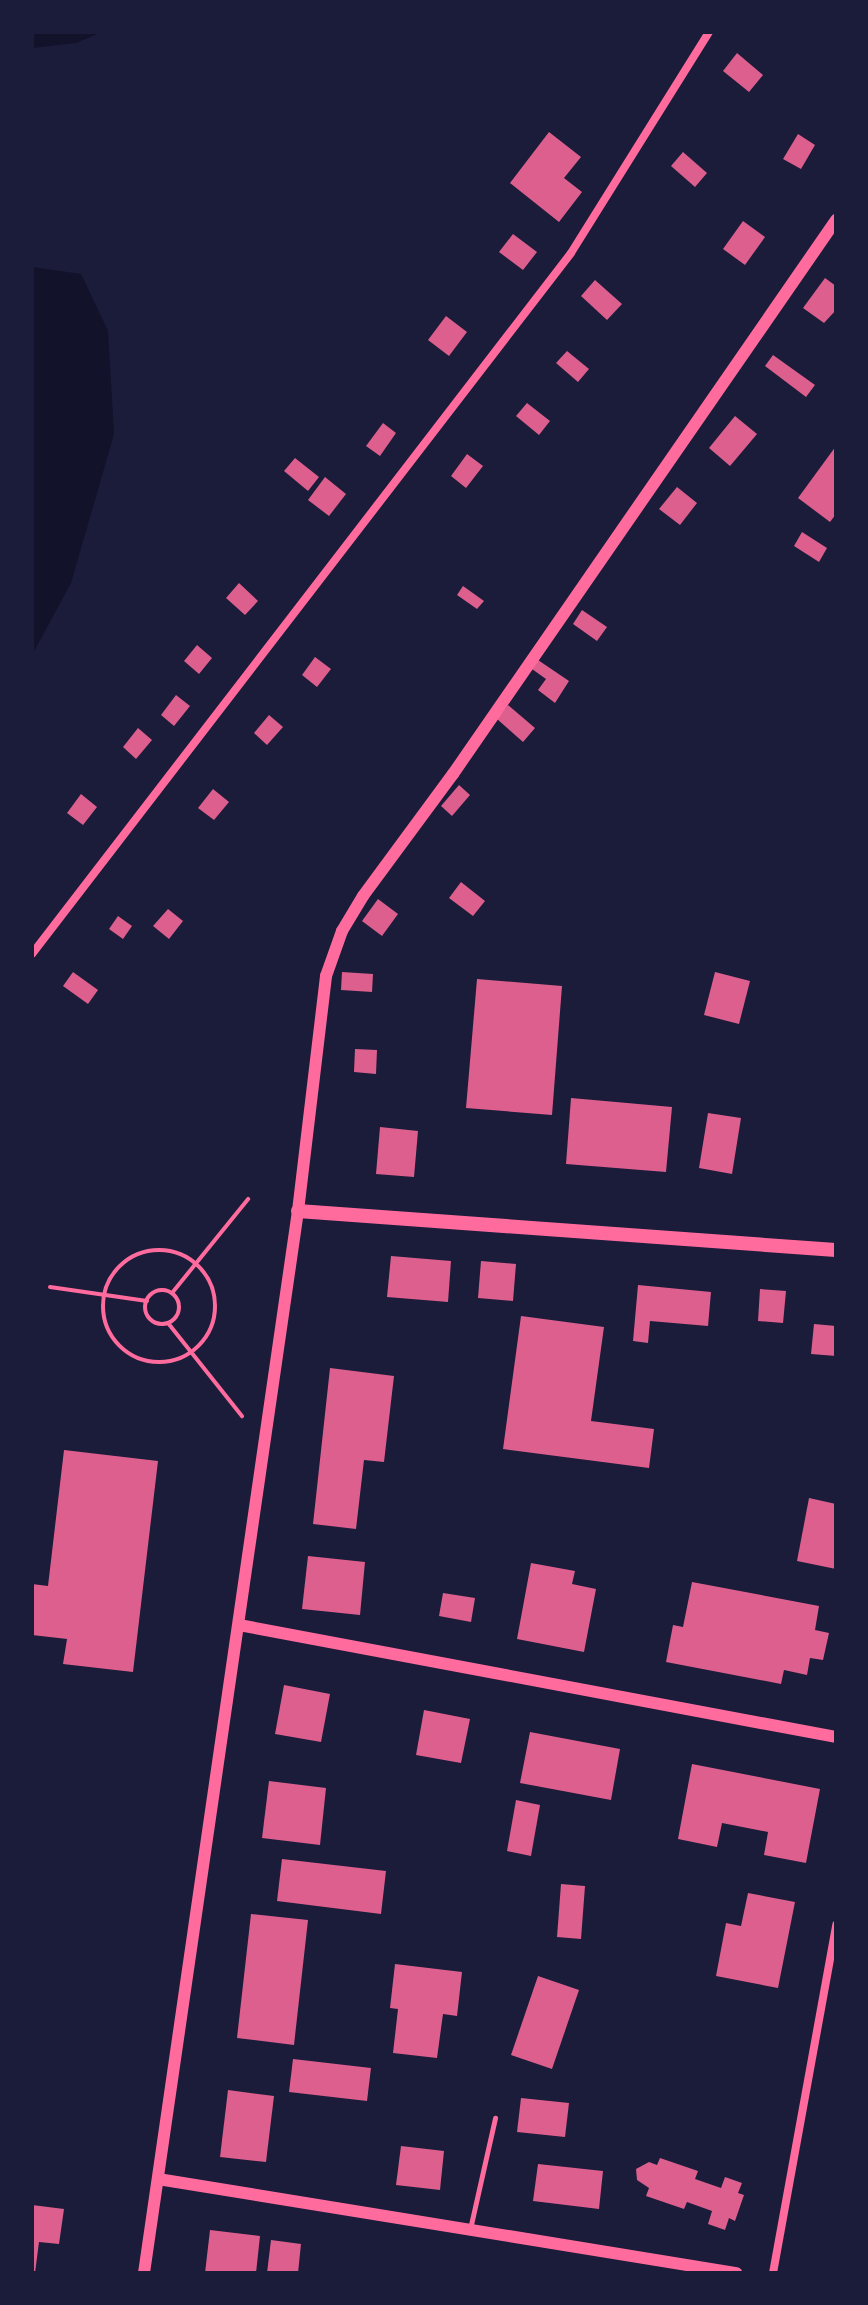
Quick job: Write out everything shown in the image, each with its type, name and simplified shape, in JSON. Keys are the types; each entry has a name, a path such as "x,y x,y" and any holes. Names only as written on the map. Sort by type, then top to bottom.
{"main road":[{"path":"298,1211 836,1250"}],"street":[{"path":"32,954 571,253 709,32"},
{"path":"144,2273 298,1211 326,976 342,931 836,220"},
{"path":"239,1625 836,1737"},
{"path":"773,2273 836,1925"},
{"path":"158,2179 736,2273"}],"lane":[{"path":"470,2230 495,2118"}],"path":[{"path":"172,1293 248,1199"},
{"path":"168,1251 197,1263 210,1282 216,1309 208,1335 192,1352 164,1362 137,1358 126,1352 108,1331 104,1318 105,1293 118,1267 141,1253 168,1251"},
{"path":"50,1287 147,1301"},
{"path":"157,1291 172,1293 179,1306 174,1320 168,1323 153,1322 146,1309 147,1301 157,1291"},
{"path":"168,1323 242,1416"}],"shaded area":[{"path":"32,32 102,32 76,43 32,48"},
{"path":"32,267 81,274 108,331 114,434 71,583 32,655"}],"building":[{"path":"737,53 763,75 749,92 723,71"},
{"path":"549,132 581,157 564,178 582,192 559,222 510,183"},
{"path":"798,134 815,145 801,169 783,159"},
{"path":"683,152 707,173 695,187 671,166"},
{"path":"743,221 765,237 745,265 723,249"},
{"path":"513,234 537,252 523,270 499,252"},
{"path":"825,278 836,286 836,310 824,323 803,308"},
{"path":"595,280 622,304 607,320 581,296"},
{"path":"446,316 467,332 449,356 428,340"},
{"path":"567,351 589,369 578,382 556,363"},
{"path":"773,355 815,385 806,397 765,366"},
{"path":"527,403 550,421 539,435 516,416"},
{"path":"735,416 757,434 730,466 709,448"},
{"path":"383,423 396,433 380,456 366,446"},
{"path":"836,446 836,514 830,522 798,498"},
{"path":"467,454 483,466 466,488 451,476"},
{"path":"295,458 319,477 308,491 284,471"},
{"path":"325,477 346,494 329,516 308,500"},
{"path":"677,487 697,503 680,525 659,509"},
{"path":"802,532 827,548 819,562 794,546"},
{"path":"239,583 258,601 245,615 226,598"},
{"path":"463,586 484,601 477,609 457,595"},
{"path":"582,610 607,627 597,641 573,624"},
{"path":"197,645 212,658 199,674 184,661"},
{"path":"315,657 331,669 317,687 302,675"},
{"path":"538,660 569,681 555,703 538,690 546,679 532,669"},
{"path":"176,695 190,706 174,726 161,715"},
{"path":"508,705 535,728 523,742 497,719"},
{"path":"269,715 283,727 267,745 254,733"},
{"path":"138,728 152,740 136,759 123,747"},
{"path":"459,785 470,795 452,816 441,806"},
{"path":"213,789 229,802 214,820 198,808"},
{"path":"81,794 97,807 83,825 67,813"},
{"path":"461,882 485,901 473,916 449,898"},
{"path":"378,899 398,914 382,936 362,921"},
{"path":"168,909 183,921 169,939 153,926"},
{"path":"118,916 132,926 123,939 109,929"},
{"path":"73,972 98,990 88,1004 63,986"},
{"path":"342,972 373,974 372,992 341,990"},
{"path":"715,972 750,981 739,1024 704,1015"},
{"path":"477,979 562,986 552,1115 466,1108"},
{"path":"355,1049 377,1050 376,1074 354,1072"},
{"path":"571,1098 672,1107 666,1172 566,1164"},
{"path":"708,1113 741,1118 732,1174 699,1168"},
{"path":"380,1127 418,1131 414,1177 376,1174"},
{"path":"391,1256 451,1261 448,1302 387,1297"},
{"path":"481,1261 516,1264 513,1301 478,1298"},
{"path":"638,1285 711,1292 708,1326 650,1321 648,1343 633,1341"},
{"path":"760,1289 786,1291 783,1323 758,1321"},
{"path":"521,1316 604,1327 591,1421 654,1429 649,1468 503,1449"},
{"path":"814,1324 836,1326 836,1356 811,1354"},
{"path":"330,1368 394,1376 384,1462 364,1460 356,1529 313,1524"},
{"path":"64,1450 158,1461 133,1672 63,1664 67,1639 32,1635 32,1584 48,1586"},
{"path":"809,1498 836,1504 836,1569 797,1561"},
{"path":"308,1556 365,1562 360,1615 302,1609"},
{"path":"531,1563 575,1571 572,1584 596,1589 584,1652 517,1639"},
{"path":"692,1582 819,1606 815,1630 829,1633 823,1660 810,1658 807,1675 784,1670 781,1684 666,1662 673,1625 683,1627"},
{"path":"443,1593 475,1598 471,1622 439,1616"},
{"path":"284,1685 330,1694 321,1742 275,1734"},
{"path":"424,1710 470,1719 461,1763 416,1755"},
{"path":"530,1732 620,1749 611,1800 520,1783"},
{"path":"692,1764 820,1789 806,1863 764,1855 768,1832 722,1823 717,1847 678,1839"},
{"path":"269,1781 326,1788 320,1845 262,1838"},
{"path":"516,1800 540,1805 531,1856 507,1851"},
{"path":"282,1859 386,1871 381,1914 277,1901"},
{"path":"561,1884 585,1886 581,1939 557,1937"},
{"path":"748,1893 795,1902 778,1988 716,1976 726,1923 741,1926"},
{"path":"251,1914 308,1920 294,2045 237,2038"},
{"path":"395,1964 462,1972 457,2016 443,2014 437,2058 393,2053 398,2009 390,2008"},
{"path":"538,1976 579,1990 552,2069 511,2055"},
{"path":"293,2059 371,2068 367,2101 289,2092"},
{"path":"228,2090 274,2096 266,2162 220,2157"},
{"path":"521,2098 569,2103 565,2137 517,2132"},
{"path":"401,2146 444,2151 440,2190 396,2185"},
{"path":"660,2158 698,2171 695,2179 721,2188 725,2177 742,2183 738,2193 744,2195 735,2221 729,2218 725,2230 708,2224 712,2211 687,2202 684,2209 646,2196 649,2188 637,2180 636,2169 649,2162 657,2165"},
{"path":"538,2164 603,2171 599,2209 533,2201"},
{"path":"32,2205 64,2209 59,2244 39,2242 35,2273 32,2272"},
{"path":"210,2230 260,2236 256,2273 205,2273"},
{"path":"271,2240 301,2244 298,2273 267,2273"}]}
